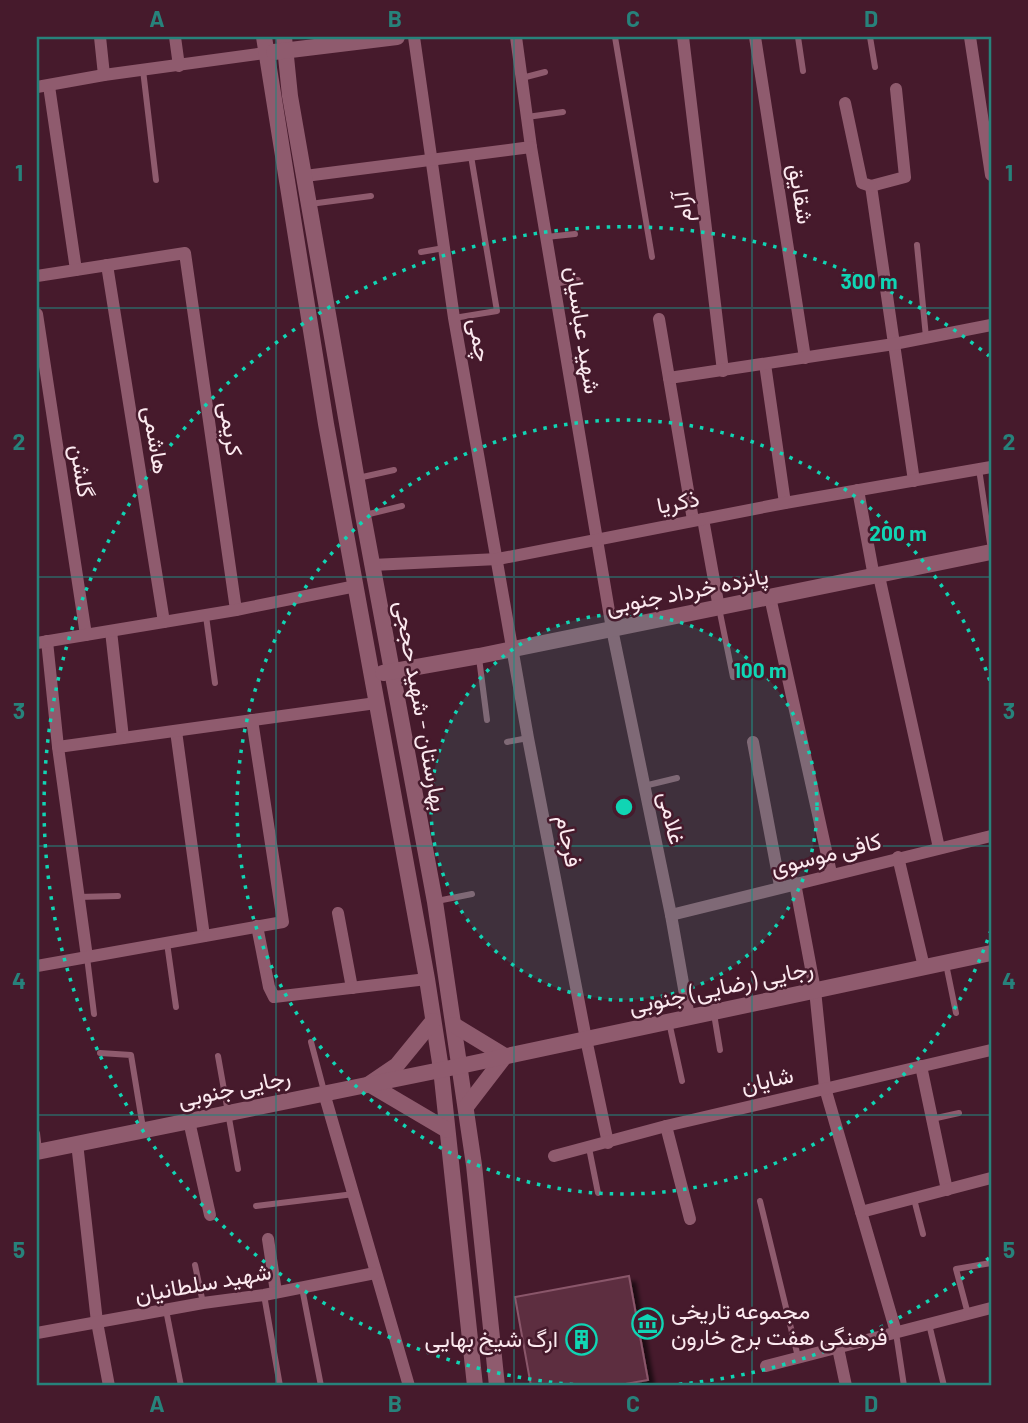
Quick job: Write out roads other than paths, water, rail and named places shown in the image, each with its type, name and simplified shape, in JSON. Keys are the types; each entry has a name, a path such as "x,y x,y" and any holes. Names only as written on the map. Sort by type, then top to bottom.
{"main road":[{"path":"265,45 388,37"},
{"name":"بهارستان - شهید حججی","path":"284,44 356,478 435,902 474,1165 497,1386"},
{"name":"بهارستان - شهید حججی","path":"265,45 326,424 441,1069 475,1386"},
{"name":"پانزده خرداد جنوبی","path":"371,675 719,608 991,551"},
{"name":"رجایی (رضایی) جنوبی","path":"441,1069 991,953"},
{"path":"427,982 438,989 447,984"},
{"path":"433,1021 397,1065 369,1084 447,1130"},
{"path":"454,1025 505,1056 466,1107"},
{"name":"رجایی جنوبی","path":"38,1152 441,1069"},
{"path":"451,1168 457,1158 461,1157 470,1160 474,1165"}],"street":[{"path":"100,37 104,75"},
{"path":"175,37 179,66"},
{"name":"چمی","path":"414,37 454,318 514,649"},
{"name":"شهید عباسیان","path":"516,37 553,284 612,629"},
{"name":"آرام","path":"682,37 723,372"},
{"name":"شقایق","path":"755,37 805,358"},
{"path":"970,37 991,175"},
{"path":"76,270 43,87 104,75 179,66 265,45"},
{"path":"845,103 862,183 871,186 905,177 896,89"},
{"path":"305,176 531,147"},
{"path":"871,186 914,481"},
{"name":"کریمی","path":"107,265 185,253 236,610"},
{"path":"37,276 107,265"},
{"name":"هاشمی","path":"107,265 164,622"},
{"name":"گلشن","path":"37,314 86,635"},
{"path":"659,319 698,519 719,608"},
{"path":"669,378 723,372 926,339 991,325"},
{"path":"765,364 785,503"},
{"name":"ذکریا","path":"372,565 498,559 698,519 985,468"},
{"path":"858,490 939,848"},
{"path":"87,957 42,642 236,610 356,586"},
{"path":"770,597 831,873"},
{"name":"غلامی","path":"612,629 671,915 689,1017"},
{"path":"110,631 123,738"},
{"name":"فرجام","path":"514,649 528,737 608,1143"},
{"path":"58,747 376,703"},
{"path":"37,966 283,922 252,720"},
{"path":"176,731 204,936"},
{"path":"753,742 780,886"},
{"name":"کافی موسوی","path":"671,915 831,873 991,836"},
{"path":"898,858 924,967"},
{"path":"795,883 815,990 825,1088 896,1332"},
{"path":"338,913 352,988"},
{"path":"257,926 269,987 274,997 427,982"},
{"name":"شایان","path":"554,1156 589,1149 666,1126 991,1050"},
{"path":"921,1066 947,1190"},
{"path":"324,1093 410,1386"},
{"path":"189,1121 211,1215"},
{"path":"666,1126 690,1219"},
{"path":"77,1143 97,1322 109,1386"},
{"path":"861,1212 991,1178"},
{"path":"268,1239 270,1293"},
{"name":"شهید سلطانیان","path":"37,1333 375,1272"},
{"path":"766,1366 991,1308"},
{"path":"838,1348 846,1386"}],"lane":[{"path":"615,37 652,257"},
{"path":"797,37 803,71"},
{"path":"870,37 875,67"},
{"path":"143,70 156,180"},
{"path":"522,78 545,72"},
{"path":"527,117 564,112"},
{"path":"454,318 498,311 471,156"},
{"path":"310,204 372,196"},
{"path":"547,237 575,234"},
{"path":"917,244 926,339"},
{"path":"421,252 444,248"},
{"path":"553,284 578,281"},
{"path":"985,468 991,551"},
{"path":"356,478 394,470"},
{"path":"363,515 402,506"},
{"path":"719,608 733,677"},
{"path":"205,614 215,683"},
{"path":"479,656 487,720"},
{"path":"507,742 528,737"},
{"path":"644,786 677,778"},
{"path":"435,902 472,894"},
{"path":"78,897 118,896"},
{"path":"167,943 176,1007"},
{"path":"87,957 94,1014"},
{"path":"946,963 956,1013"},
{"path":"714,1012 720,1050"},
{"path":"668,1022 682,1081"},
{"path":"311,1042 324,1093"},
{"path":"100,1054 131,1055 144,1130"},
{"path":"218,1056 239,1169"},
{"path":"932,1119 959,1113"},
{"path":"37,1133 38,1152"},
{"path":"589,1149 598,1193"},
{"path":"256,1206 354,1194"},
{"path":"914,1198 923,1234"},
{"path":"760,1200 799,1359"},
{"path":"968,1314 956,1269 991,1263"},
{"path":"195,1265 203,1303"},
{"path":"302,1286 321,1386"},
{"path":"270,1293 280,1386"},
{"path":"166,1310 181,1386"},
{"path":"929,1324 944,1386"},
{"path":"896,1332 904,1386"}],"place":[{"name":"مجموعه تاریخی فرهنگی هفت برج خارون","path":"648,1324"},
{"name":"ارگ شیخ بهایی","path":"581,1339"}]}
